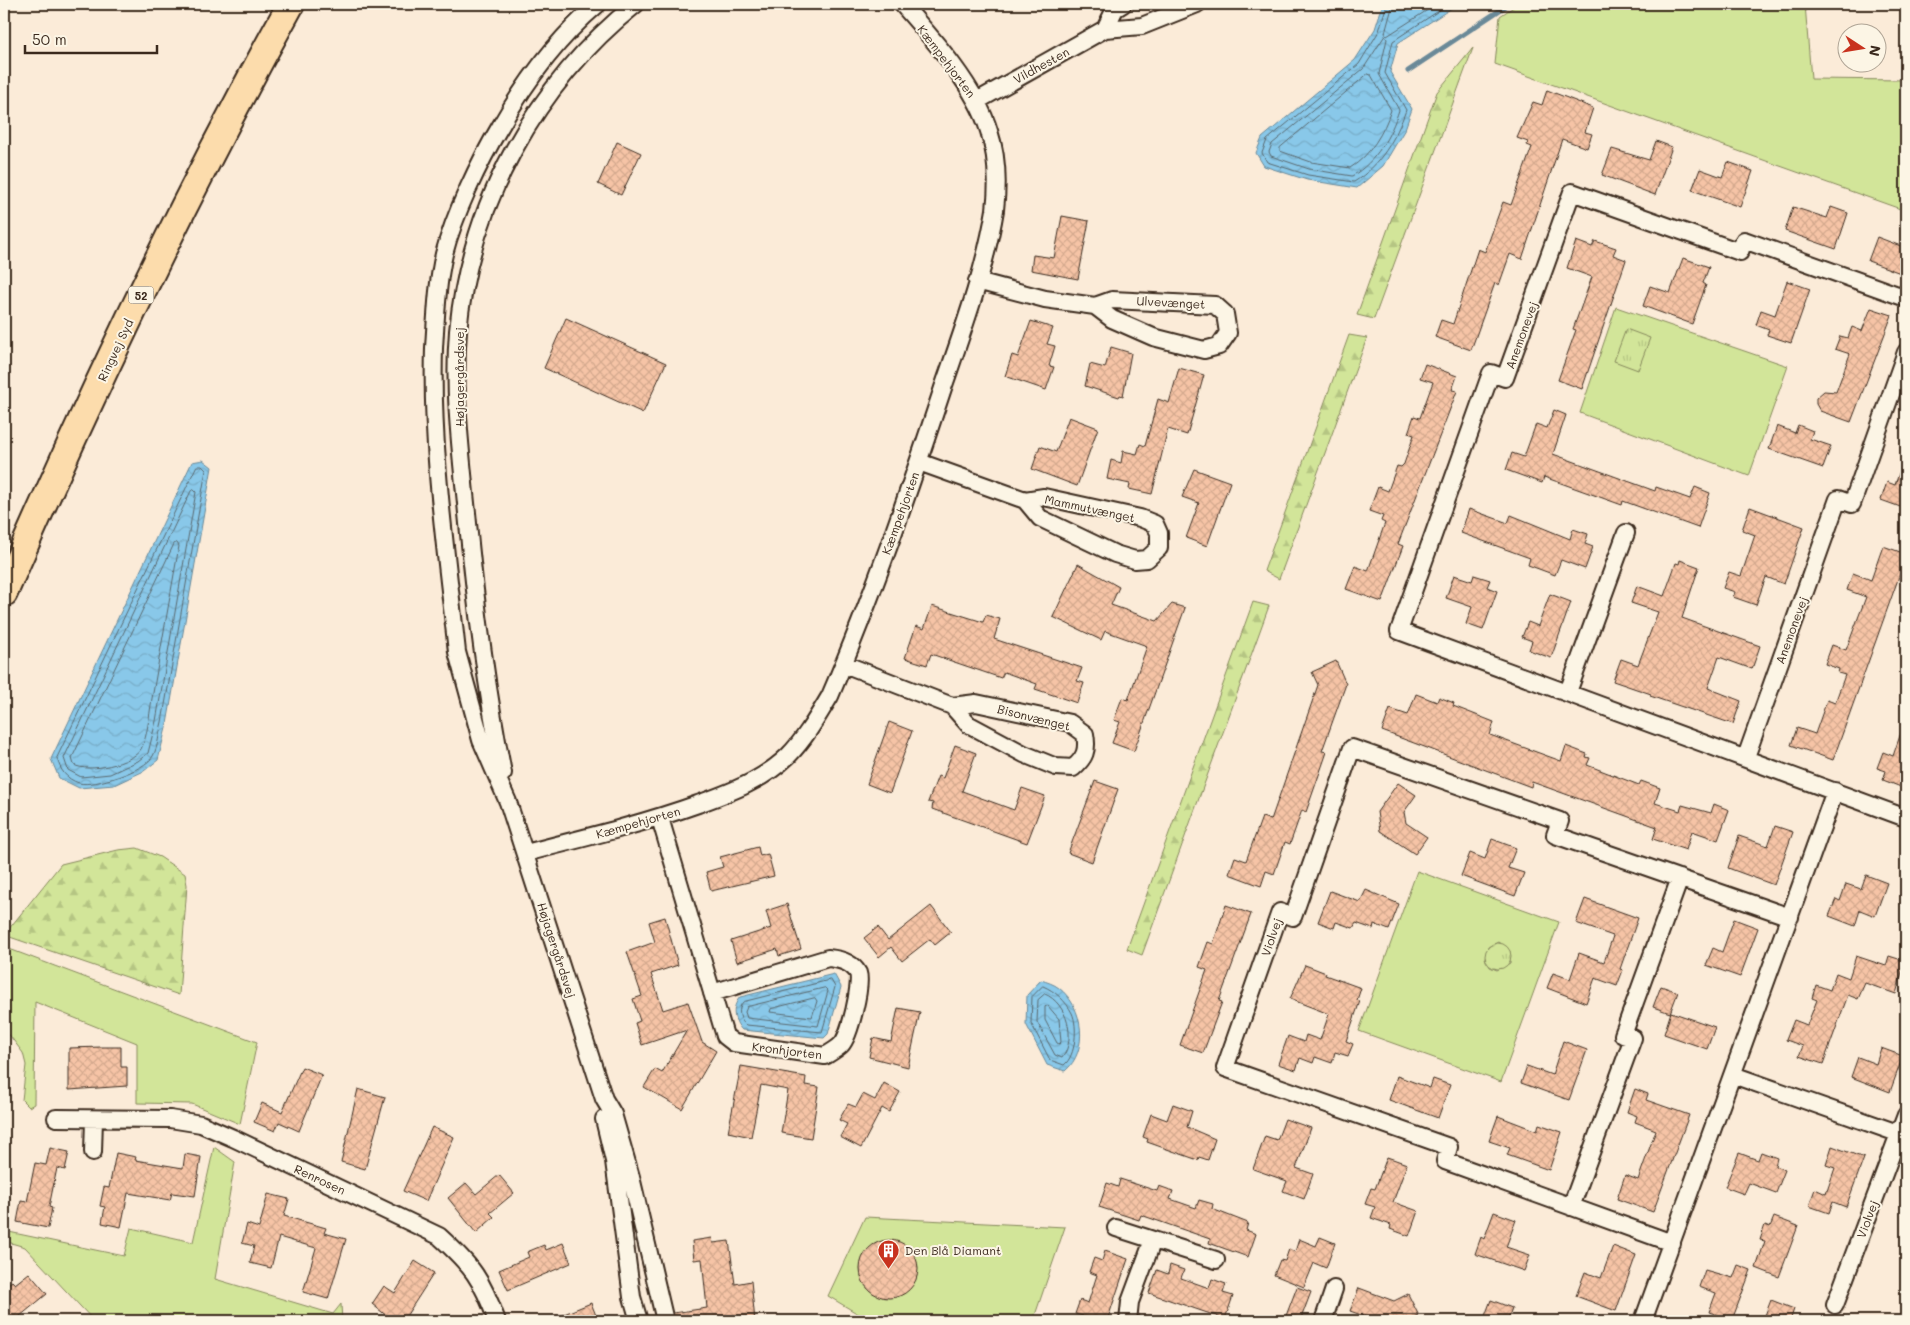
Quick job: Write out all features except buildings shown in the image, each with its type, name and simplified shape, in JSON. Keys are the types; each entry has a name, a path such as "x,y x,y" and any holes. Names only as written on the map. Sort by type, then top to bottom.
{"highway":[{"name":"Ringvej Syd","path":"4,593 51,485 155,267 291,4"}],"street":[{"name":"Højagergårdsvej","path":"598,4 578,20 546,58 511,106 490,143 466,196 444,253 440,280 433,400 457,652 481,740 508,802 604,1099 613,1114 631,1177 665,1321"},
{"name":"Højagergårdsvej","path":"508,802 486,675 470,552 458,422 458,333 464,283 476,235 501,176 531,118 569,67 636,4"},
{"name":"Kæmpehjorten","path":"526,853 660,818 742,788 758,780 789,755 820,713 844,664 919,462 977,281 995,209 996,164 990,131 977,101 928,34 902,4"},
{"path":"1105,29 1115,9 1123,4"},
{"name":"Vildhesten","path":"977,101 1105,29 1142,26 1197,4"},
{"name":"Anemonevej","path":"1906,298 1744,240 1740,252 1572,192 1505,378 1491,373 1399,632 1568,692 1906,818"},
{"name":"Ulvevænget","path":"977,281 1045,299 1095,306 1112,300 1215,305 1225,314 1228,333 1219,346 1204,350 1153,337 1112,319 1095,306"},
{"name":"Anemonevej","path":"1746,758 1838,499 1852,504 1906,352"},
{"name":"Mammutvænget","path":"919,462 1024,500 1044,497 1140,518 1155,524 1159,533 1159,548 1147,559 1135,560 1115,554 1040,518 1024,500"},
{"path":"1568,692 1626,533"},
{"name":"Bisonvænget","path":"844,664 952,706 968,724 1024,754 1056,767 1073,768 1082,761 1087,747 1085,734 1070,723 976,703 952,706"},
{"name":"Violvej","path":"1672,1243 1445,1161 1449,1147 1225,1068 1280,912 1293,917 1352,748 1560,820 1555,835 1790,917"},
{"path":"1643,1321 1835,791"},
{"name":"Kronhjorten","path":"660,818 712,993 725,1036 734,1043 825,1056 842,1045 847,1036 859,987 858,973 844,960 828,958 712,993"},
{"path":"1570,1207 1633,1038 1623,1034 1680,878"},
{"path":"1733,1075 1903,1134"},
{"name":"Højagergårdsvej","path":"604,1099 604,1119 614,1161 625,1260 639,1321"},
{"name":"Violvej","path":"1836,1305 1903,1134 1906,1115"},
{"name":"Renrosen","path":"56,1118 170,1119 200,1124 439,1236 465,1259 485,1288 497,1321"},
{"path":"93,1152 94,1119"},
{"path":"1116,1228 1216,1260"},
{"path":"1128,1321 1130,1302 1152,1240"},
{"path":"1323,1321 1334,1289"}],"green space":[{"path":"1518,4 1805,4 1811,79 1906,80 1906,211 1495,64 1500,16"},
{"path":"1473,48 1374,319 1357,315 1437,92"},
{"path":"1616,307 1788,366 1749,476 1580,413"},
{"path":"1626,329 1650,338 1638,370 1614,361"},
{"path":"1349,335 1367,338 1279,579 1264,571"},
{"path":"1253,602 1269,606 1142,955 1127,949"},
{"path":"137,848 160,857 185,874 187,885 179,995 4,935 61,864 118,850"},
{"path":"1417,871 1559,922 1501,1082 1359,1031","holes":["1498,942 1510,951 1510,963 1497,970 1490,967 1485,958 1488,947"]},
{"path":"1498,943 1507,947 1511,956 1507,965 1498,969 1489,965 1485,956 1489,947"},
{"path":"4,947 257,1042 240,1124 192,1104 137,1103 137,1043 35,1002 34,1104 29,1107 22,1100 26,1065 23,1053 4,1028"},
{"path":"214,1147 235,1162 215,1279 333,1314 341,1304 342,1321 94,1321 25,1247 4,1241 4,1231 124,1256 131,1228 193,1242"},
{"path":"865,1217 1065,1227 1033,1321 870,1321 828,1296"}],"water":[{"path":"1383,4 1458,4 1398,43 1390,72 1412,109 1405,129 1383,166 1357,188 1307,180 1264,166 1256,153 1262,138 1355,60 1375,29"},
{"path":"203,460 212,467 167,724 158,760 144,771 114,785 79,788 59,778 51,759 192,462"},
{"path":"834,974 841,987 828,1034 824,1038 742,1030 735,1018 735,1005 740,997"},
{"path":"1041,980 1057,987 1067,996 1074,1006 1078,1017 1080,1041 1078,1052 1073,1062 1065,1071 1047,1065 1026,1024 1027,995"}],"waterway":[{"path":"1408,71 1509,4"}],"place":[{"name":"Den Blå Diamant","path":"889,1269"}]}
